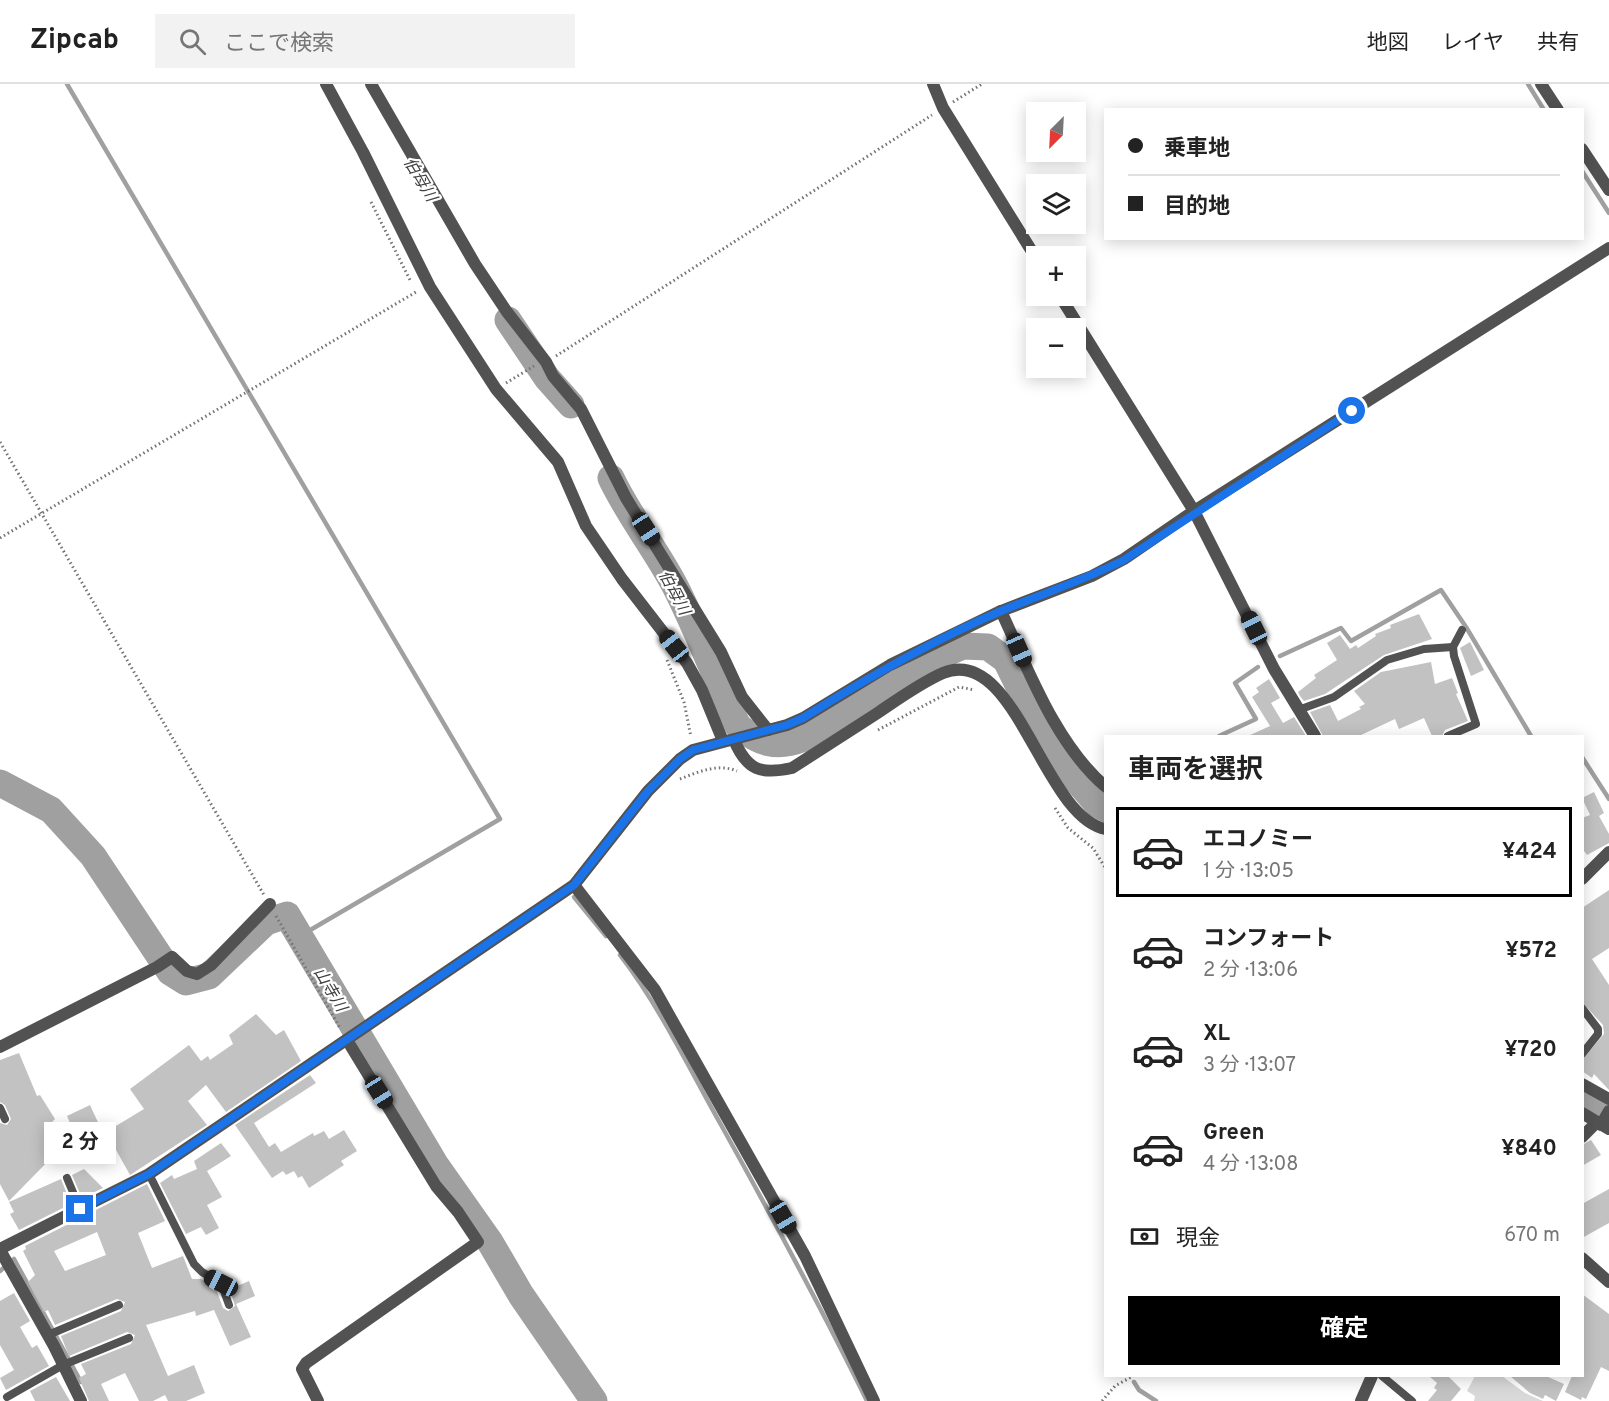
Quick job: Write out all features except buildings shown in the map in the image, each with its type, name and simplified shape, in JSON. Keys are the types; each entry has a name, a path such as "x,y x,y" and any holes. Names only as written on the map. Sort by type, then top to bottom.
{"street":[{"path":"326,84 363,152 430,287 496,389 558,462 586,526 622,579 687,663 728,741 742,759 756,768 771,772 792,768 944,672 975,673 996,686 1067,799 1092,827 1104,829"},
{"path":"371,84 475,264 507,312 546,362 553,376 581,409 626,498 721,651 742,697 768,730"},
{"path":"933,84 943,108 1029,246"},
{"path":"1541,84 1557,108"},
{"path":"1584,151 1609,190"},
{"path":"81,1401 48,1335 1,1256 80,1209 149,1174 574,885 648,791 680,759 693,750 803,718 890,665 1001,611 1092,576 1124,560 1194,511 1609,248"},
{"path":"1066,306 1194,511 1274,669 1314,735"},
{"path":"1001,611 1036,689 1061,732 1085,765 1104,785"},
{"path":"1584,877 1609,852"},
{"path":"574,885 655,990 805,1256 874,1401"},
{"path":"0,1047 157,967 171,957 187,971 197,974 211,965 270,904"},
{"path":"318,1401 302,1369 306,1363 478,1242 458,1212 436,1186 347,1040"},
{"path":"1584,1085 1609,1099"},
{"path":"1584,1136 1602,1125 1609,1111"},
{"path":"1584,1114 1602,1125"},
{"path":"1584,1260 1609,1282"},
{"path":"1361,1401 1372,1377"}],"lane":[{"path":"1450,735 1476,724 1465,696 1453,647 1462,630"},
{"path":"1300,709 1334,697 1387,660 1424,649 1453,647"},
{"path":"1584,1011 1598,1029 1598,1034 1584,1052"},
{"path":"0,1108 5,1119"},
{"path":"149,1174 194,1264 201,1272 221,1283 229,1305"},
{"path":"67,1178 80,1209"},
{"path":"48,1335 119,1305"},
{"path":"7,1397 63,1365 129,1338"},
{"path":"1383,1377 1412,1401"}],"path":[{"path":"496,389 537,364 546,362 982,84"},
{"path":"0,538 417,292"},
{"path":"0,442 347,1040"},
{"path":"877,731 959,687 980,691"},
{"path":"674,782 706,769 730,768 742,774"},
{"path":"1049,798 1068,828 1093,848 1104,866"},
{"path":"1102,1401 1115,1386 1131,1377"}],"shaded area":[{"path":"1474,1377 1503,1377 1525,1393 1543,1401 1474,1401 1475,1396 1467,1391"}],"waterway":[{"path":"67,84 500,819 312,929"},
{"path":"1528,84 1543,108"},
{"path":"1584,174 1609,213"},
{"name":"伯母川","path":"508,320 547,378 571,405"},
{"name":"伯母川","path":"611,478 675,586 738,726 753,737 776,744 802,739 913,668 963,646 988,647 1006,660 1039,728 1067,769 1097,804 1104,808"},
{"path":"1280,656 1341,628 1351,641 1441,590 1466,627 1530,735"},
{"path":"1221,735 1256,719 1235,683 1258,667"},
{"path":"1584,760 1609,799"},
{"name":"山寺川","path":"0,783 51,810 93,856 170,972 186,982 209,976 266,922 287,915 435,1164 490,1242 521,1295 594,1401"},
{"path":"574,897 606,936"},
{"path":"620,955 648,995 685,1059 795,1261 867,1401"},
{"name":"伯母川","path":"1584,1096 1609,1110"},
{"path":"0,1271 14,1259 81,1382"},
{"path":"1134,1382 1139,1390 1156,1401"}],"route":[{"path":"80,1209 149,1174 230,1121 574,885 648,791 680,759 693,750 787,725 803,718 890,665 968,626 1092,576 1124,560 1194,511 1352,411"}]}
